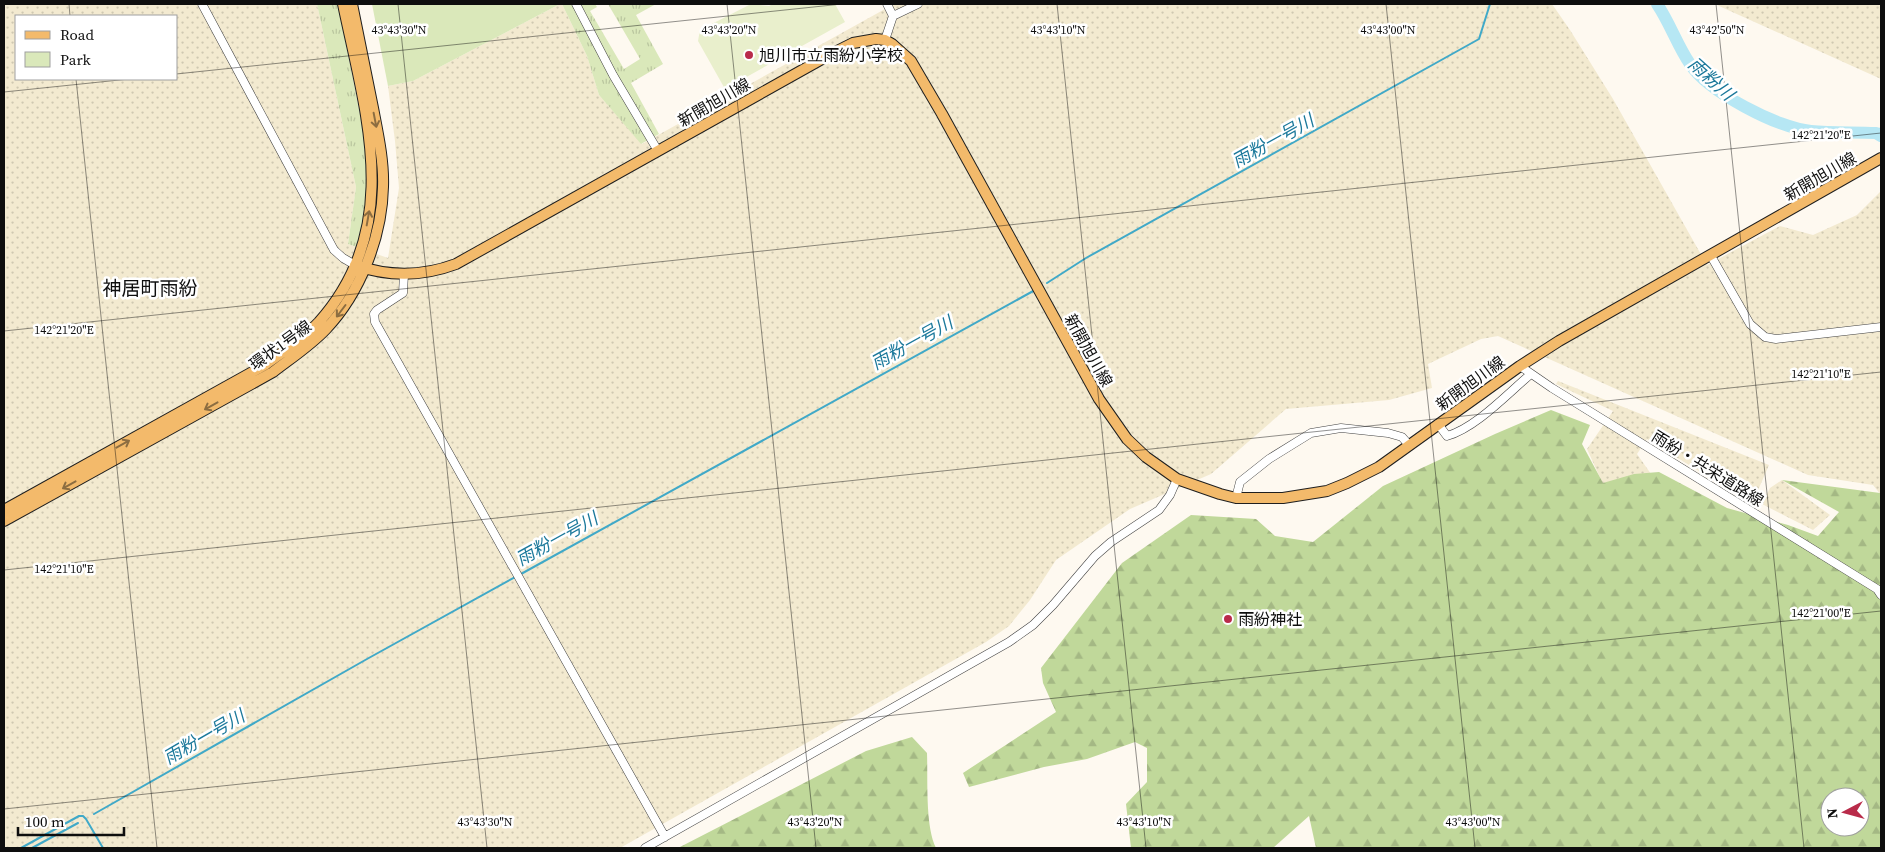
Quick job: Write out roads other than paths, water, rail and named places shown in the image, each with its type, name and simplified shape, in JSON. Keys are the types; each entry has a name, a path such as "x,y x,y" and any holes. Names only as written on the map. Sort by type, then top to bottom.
{"main road":[{"name":"環状1号線","path":"4,521 273,372 308,346 342,311 360,283 360,267 371,202 373,177 367,129 343,4"},
{"name":"環状1号線","path":"4,510 265,365 299,340 318,322 360,267 382,208 384,186 380,145 352,4"},
{"name":"新開旭川線","path":"360,267 404,274 436,271 456,264 846,47 867,40 885,40 900,50 911,61 1099,399 1127,439 1146,457 1177,479 1236,498 1283,498 1327,491 1379,467 1520,366 1559,341 1880,159"}],"street":[{"path":"202,4 334,250 343,258 360,267"},
{"path":"576,4 658,151"},
{"path":"887,4 894,16"},
{"path":"885,40 894,16 918,4"},
{"path":"1711,256 1750,324 1765,337 1776,339 1881,327"},
{"path":"404,274 403,292 377,310 374,314 376,322 665,837"},
{"name":"雨紛・共栄道路線","path":"1520,366 1552,388 1814,549 1876,589 1881,595"},
{"path":"1438,424 1447,436 1458,433 1475,422 1531,374"},
{"path":"1236,498 1240,482 1310,433 1341,428 1388,433 1402,437 1409,445"},
{"path":"645,848 927,690 1017,637 1033,625 1054,604 1095,556 1111,542 1159,510 1170,495 1177,479"}],"waterway":[{"name":"雨粉一号川","path":"1047,283 1086,258 1479,39 1490,4"},
{"name":"雨粉川","path":"1657,4 1690,64 1699,75 1727,97 1763,116 1797,128 1819,132 1876,133 1881,136"},
{"name":"雨粉川","path":"1876,133 1881,128"},
{"name":"雨粉一号川","path":"521,574 1035,290"},
{"name":"雨粉一号川","path":"94,814 517,576"},
{"path":"21,848 79,816 83,816 86,819 103,848"},
{"name":"雨粉一号川","path":"32,848 78,823"}],"place":[{"name":"旭川市立雨紛小学校","path":"749,55"},
{"name":"雨紛神社","path":"1228,619"}],"district":[{"name":"神居町雨紛","path":"150,288"}]}
